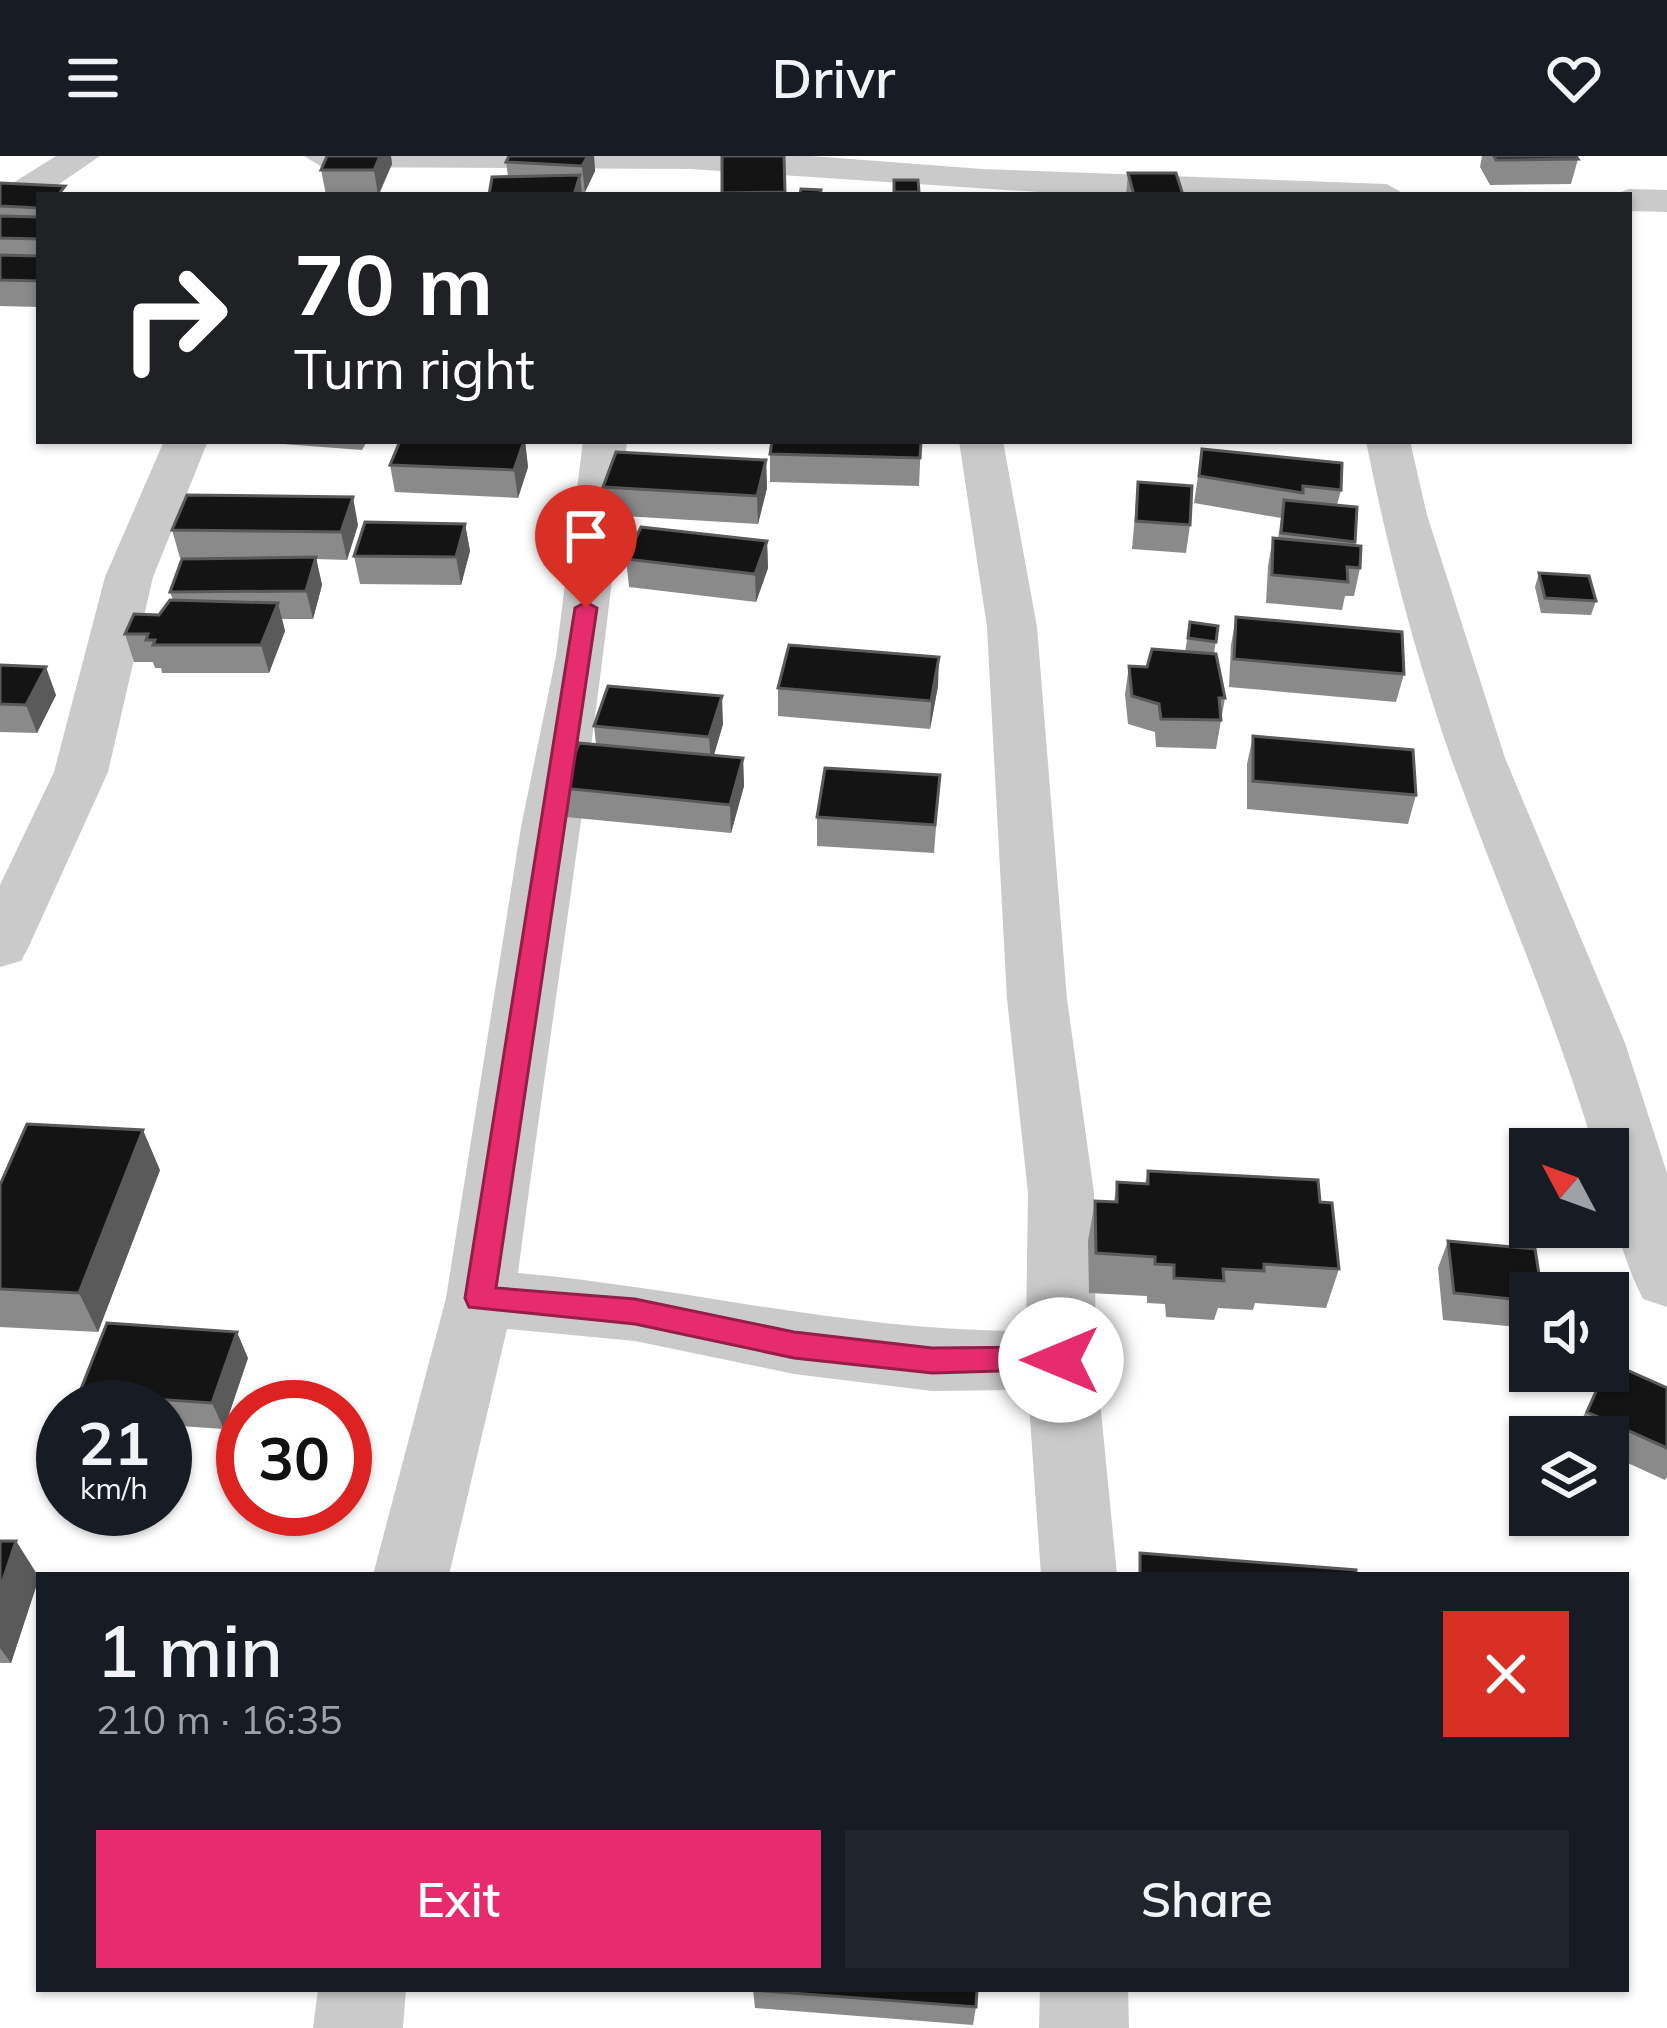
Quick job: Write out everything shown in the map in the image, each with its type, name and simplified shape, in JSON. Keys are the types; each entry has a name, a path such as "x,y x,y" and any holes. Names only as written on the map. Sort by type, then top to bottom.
{"street":[{"path":"0,207 82,156"},
{"path":"308,162 1204,192"},
{"path":"1632,200 1667,201"},
{"path":"0,946 81,772 129,577 185,444"},
{"path":"412,1572 480,1298 549,826 580,656 605,444"},
{"path":"982,444 1012,627 1037,999 1061,1193 1061,1360 1079,1572"},
{"path":"1389,444 1404,515 1478,758 1594,1042 1667,1279"},
{"path":"480,1298 635,1312 794,1345 908,1358 1061,1360"},
{"path":"358,2028 362,1992"},
{"path":"1084,1992 1084,2028"}],"building":[{"path":"327,156 380,156 374,170 321,170"},
{"path":"509,156 588,156 582,166 506,162"},
{"path":"722,156 784,156 785,192 722,192"},
{"path":"1494,156 1576,156 1578,159 1496,160"},
{"path":"1128,173 1176,173 1182,192 1133,192"},
{"path":"580,175 575,192 490,192 492,177"},
{"path":"894,180 918,180 919,192 894,192"},
{"path":"0,183 65,186 60,192 36,192 36,208 0,206"},
{"path":"0,216 36,217 36,239 0,238"},
{"path":"0,255 36,256 36,281 0,280"},
{"path":"399,444 523,444 514,470 390,465"},
{"path":"772,444 921,444 920,458 770,454"},
{"path":"1202,449 1342,463 1341,490 1303,486 1303,493 1199,476"},
{"path":"616,452 766,460 757,496 603,487"},
{"path":"1138,482 1192,486 1190,525 1136,521"},
{"path":"187,495 353,497 341,532 172,530"},
{"path":"1284,500 1357,507 1355,542 1281,533"},
{"path":"365,522 465,524 456,557 354,556"},
{"path":"641,527 767,541 755,574 626,559"},
{"path":"1273,538 1361,546 1360,568 1347,567 1348,582 1272,575"},
{"path":"316,557 306,591 170,592 182,559"},
{"path":"1539,573 1589,576 1596,601 1545,598"},
{"path":"170,600 278,603 261,645 153,645 155,640 146,640 148,634 125,634 134,614 159,615"},
{"path":"1236,617 1402,632 1404,674 1234,659"},
{"path":"1190,622 1218,626 1216,642 1188,638"},
{"path":"789,645 939,657 931,701 778,688"},
{"path":"1152,649 1216,654 1225,698 1219,698 1221,720 1161,719 1159,704 1132,696 1129,666 1147,667"},
{"path":"0,665 46,667 26,705 0,704"},
{"path":"608,686 722,696 709,737 594,726"},
{"path":"1253,736 1413,750 1416,795 1253,781"},
{"path":"579,743 743,758 730,805 562,788"},
{"path":"825,768 940,775 935,825 817,817"},
{"path":"27,1124 143,1130 79,1293 0,1289 0,1185"},
{"path":"1148,1171 1318,1180 1320,1202 1332,1203 1339,1269 1264,1264 1264,1271 1223,1269 1224,1281 1174,1278 1174,1265 1155,1264 1155,1257 1096,1253 1095,1201 1117,1202 1117,1182 1148,1184"},
{"path":"1448,1241 1535,1249 1539,1272 1509,1272 1509,1299 1454,1293"},
{"path":"107,1323 237,1332 220,1380 216,1380 212,1403 192,1402 192,1380 85,1380"},
{"path":"1629,1371 1667,1388 1667,1448 1629,1431 1629,1416 1587,1412 1596,1392 1629,1392"},
{"path":"0,1541 16,1541 0,1589"},
{"path":"1140,1553 1356,1570 1356,1572 1140,1572"},
{"path":"779,1992 977,1992 976,2007"}],"route":[{"path":"586,608 480,1298 635,1312 794,1345 932,1360 1061,1360"}]}
